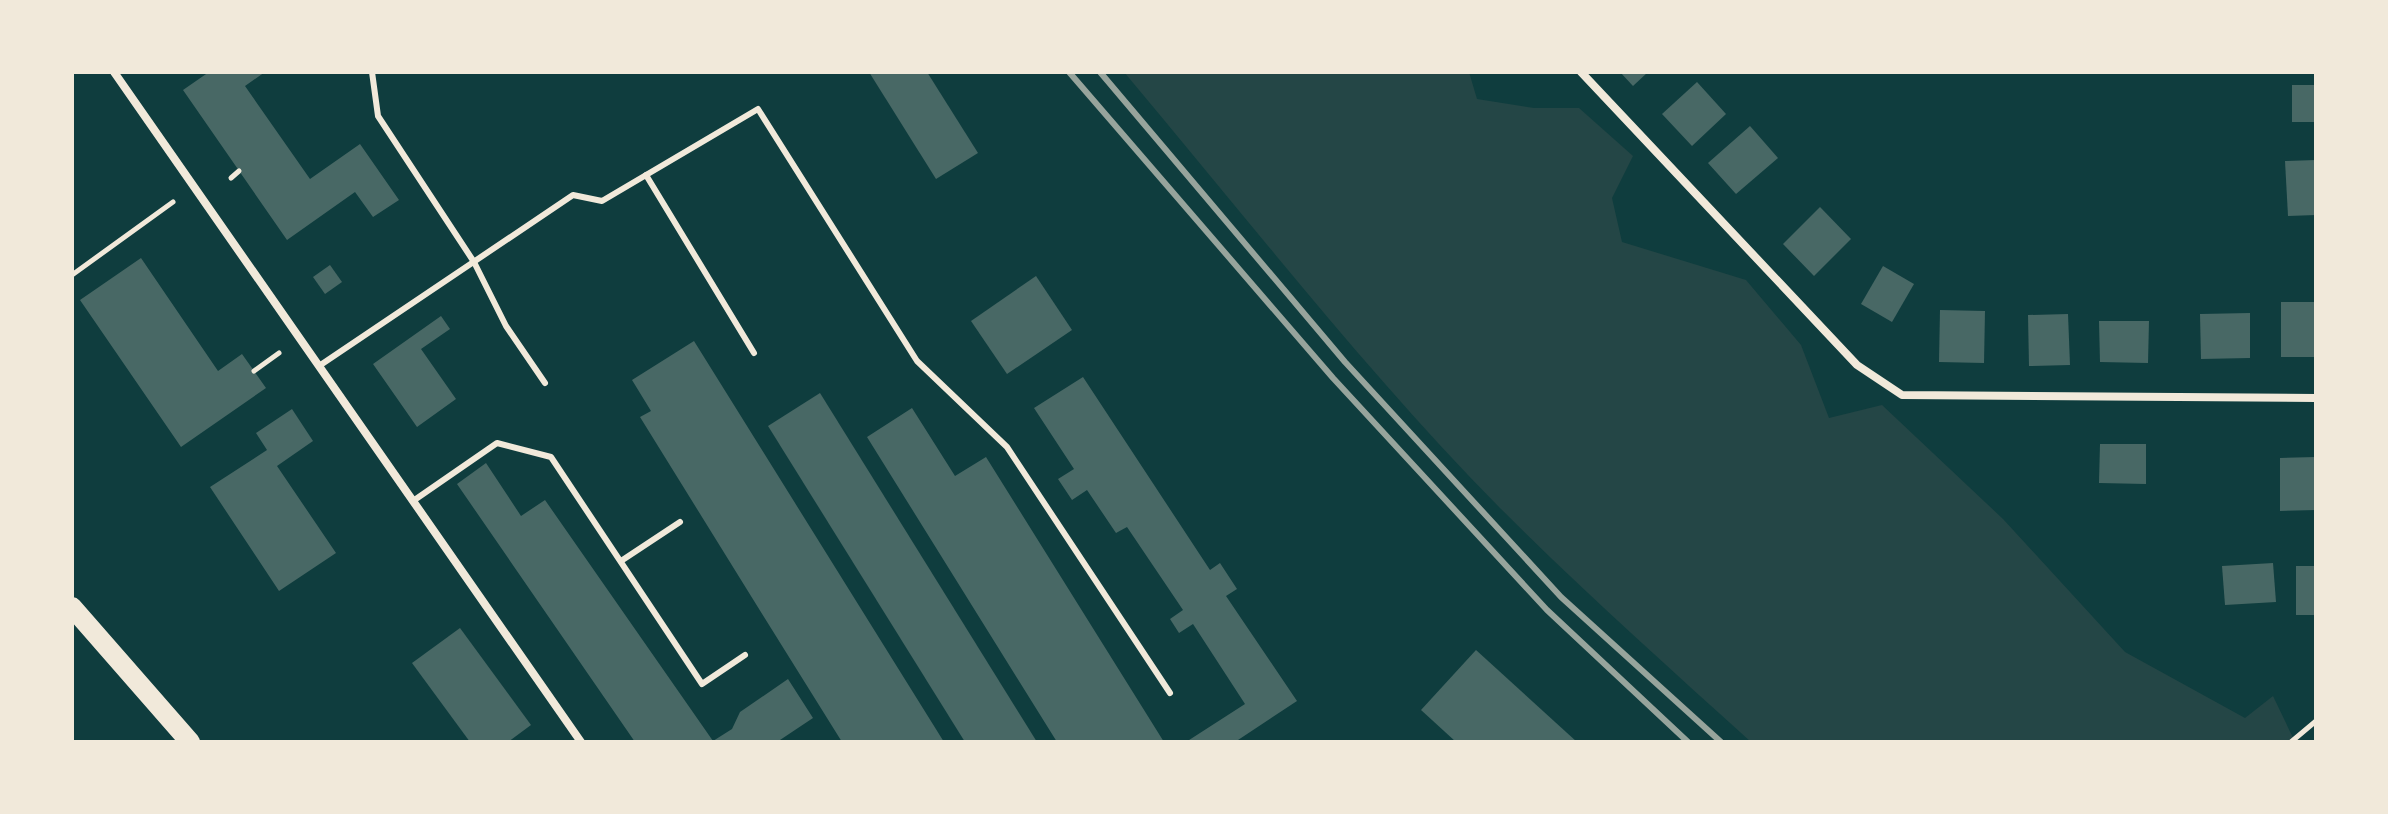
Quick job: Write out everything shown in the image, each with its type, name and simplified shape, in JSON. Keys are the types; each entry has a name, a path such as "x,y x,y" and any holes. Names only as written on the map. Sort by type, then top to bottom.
{"main road":[{"path":"72,607 190,742"}],"street":[{"path":"114,72 581,742"},
{"path":"1581,72 1857,365 1902,395 2316,398"}],"lane":[{"path":"372,72 378,116 474,262 506,326 545,383"},
{"path":"319,366 573,195 602,201 758,109 917,361 1007,447 1170,693"},
{"path":"646,175 754,353"},
{"path":"413,501 497,443 551,457 702,684 745,655"},
{"path":"621,561 680,522"}],"path":[{"path":"231,178 239,171"},
{"path":"72,275 173,202"},
{"path":"254,371 279,353"},
{"path":"2291,742 2316,721"}],"shaded area":[{"path":"1124,72 1469,72 1477,99 1534,108 1579,108 1633,156 1612,198 1622,242 1746,280 1801,345 1829,418 1882,405 2003,519 2125,652 2245,718 2273,696 2295,742 1751,742 1561,567 1449,455 1307,293"}],"building":[{"path":"209,72 265,72 245,86 310,179 360,144 399,200 373,217 355,192 287,240 183,90"},
{"path":"869,72 927,72 978,153 936,179"},
{"path":"1620,72 1648,72 1633,86"},
{"path":"1697,82 1726,114 1692,146 1662,114"},
{"path":"2292,85 2316,85 2316,122 2292,122"},
{"path":"1750,126 1778,158 1736,194 1708,163"},
{"path":"2316,160 2316,215 2288,216 2285,161"},
{"path":"1820,207 1851,239 1814,276 1783,244"},
{"path":"141,258 218,371 242,354 266,388 181,447 80,300"},
{"path":"330,265 342,282 325,294 313,277"},
{"path":"1883,266 1914,284 1892,322 1861,304"},
{"path":"1036,276 1072,330 1007,374 971,321"},
{"path":"2281,302 2316,302 2316,357 2281,357"},
{"path":"1940,310 1985,311 1984,363 1939,362"},
{"path":"2250,313 2250,358 2201,359 2200,314"},
{"path":"2068,314 2070,365 2029,366 2028,315"},
{"path":"441,316 450,329 421,349 456,399 417,427 373,364"},
{"path":"2099,321 2149,321 2148,363 2100,362"},
{"path":"694,341 944,742 842,742 640,417 651,411 632,380"},
{"path":"1083,377 1210,570 1220,563 1237,589 1226,596 1297,701 1235,742 1186,742 1245,704 1193,624 1179,633 1170,619 1183,610 1127,527 1116,533 1087,490 1072,500 1058,479 1074,469 1034,408"},
{"path":"820,393 1037,742 965,742 768,426"},
{"path":"912,408 955,476 986,457 1164,742 1057,742 867,437"},
{"path":"292,409 313,441 277,466 336,553 279,591 210,487 267,450 256,433"},
{"path":"2100,444 2146,444 2146,484 2099,483"},
{"path":"2316,457 2316,510 2280,511 2280,458"},
{"path":"486,463 521,516 545,500 713,741 732,729 740,712 788,679 813,718 777,742 635,742 457,484"},
{"path":"2273,563 2276,602 2225,605 2222,566"},
{"path":"2296,566 2316,566 2316,615 2296,615"},
{"path":"460,628 531,725 508,742 470,742 412,663"},
{"path":"1476,650 1577,742 1456,742 1421,710"}],"railway":[{"path":"1069,72 1333,378 1547,610 1688,742"},
{"path":"1100,72 1345,362 1561,597 1721,742"}]}
